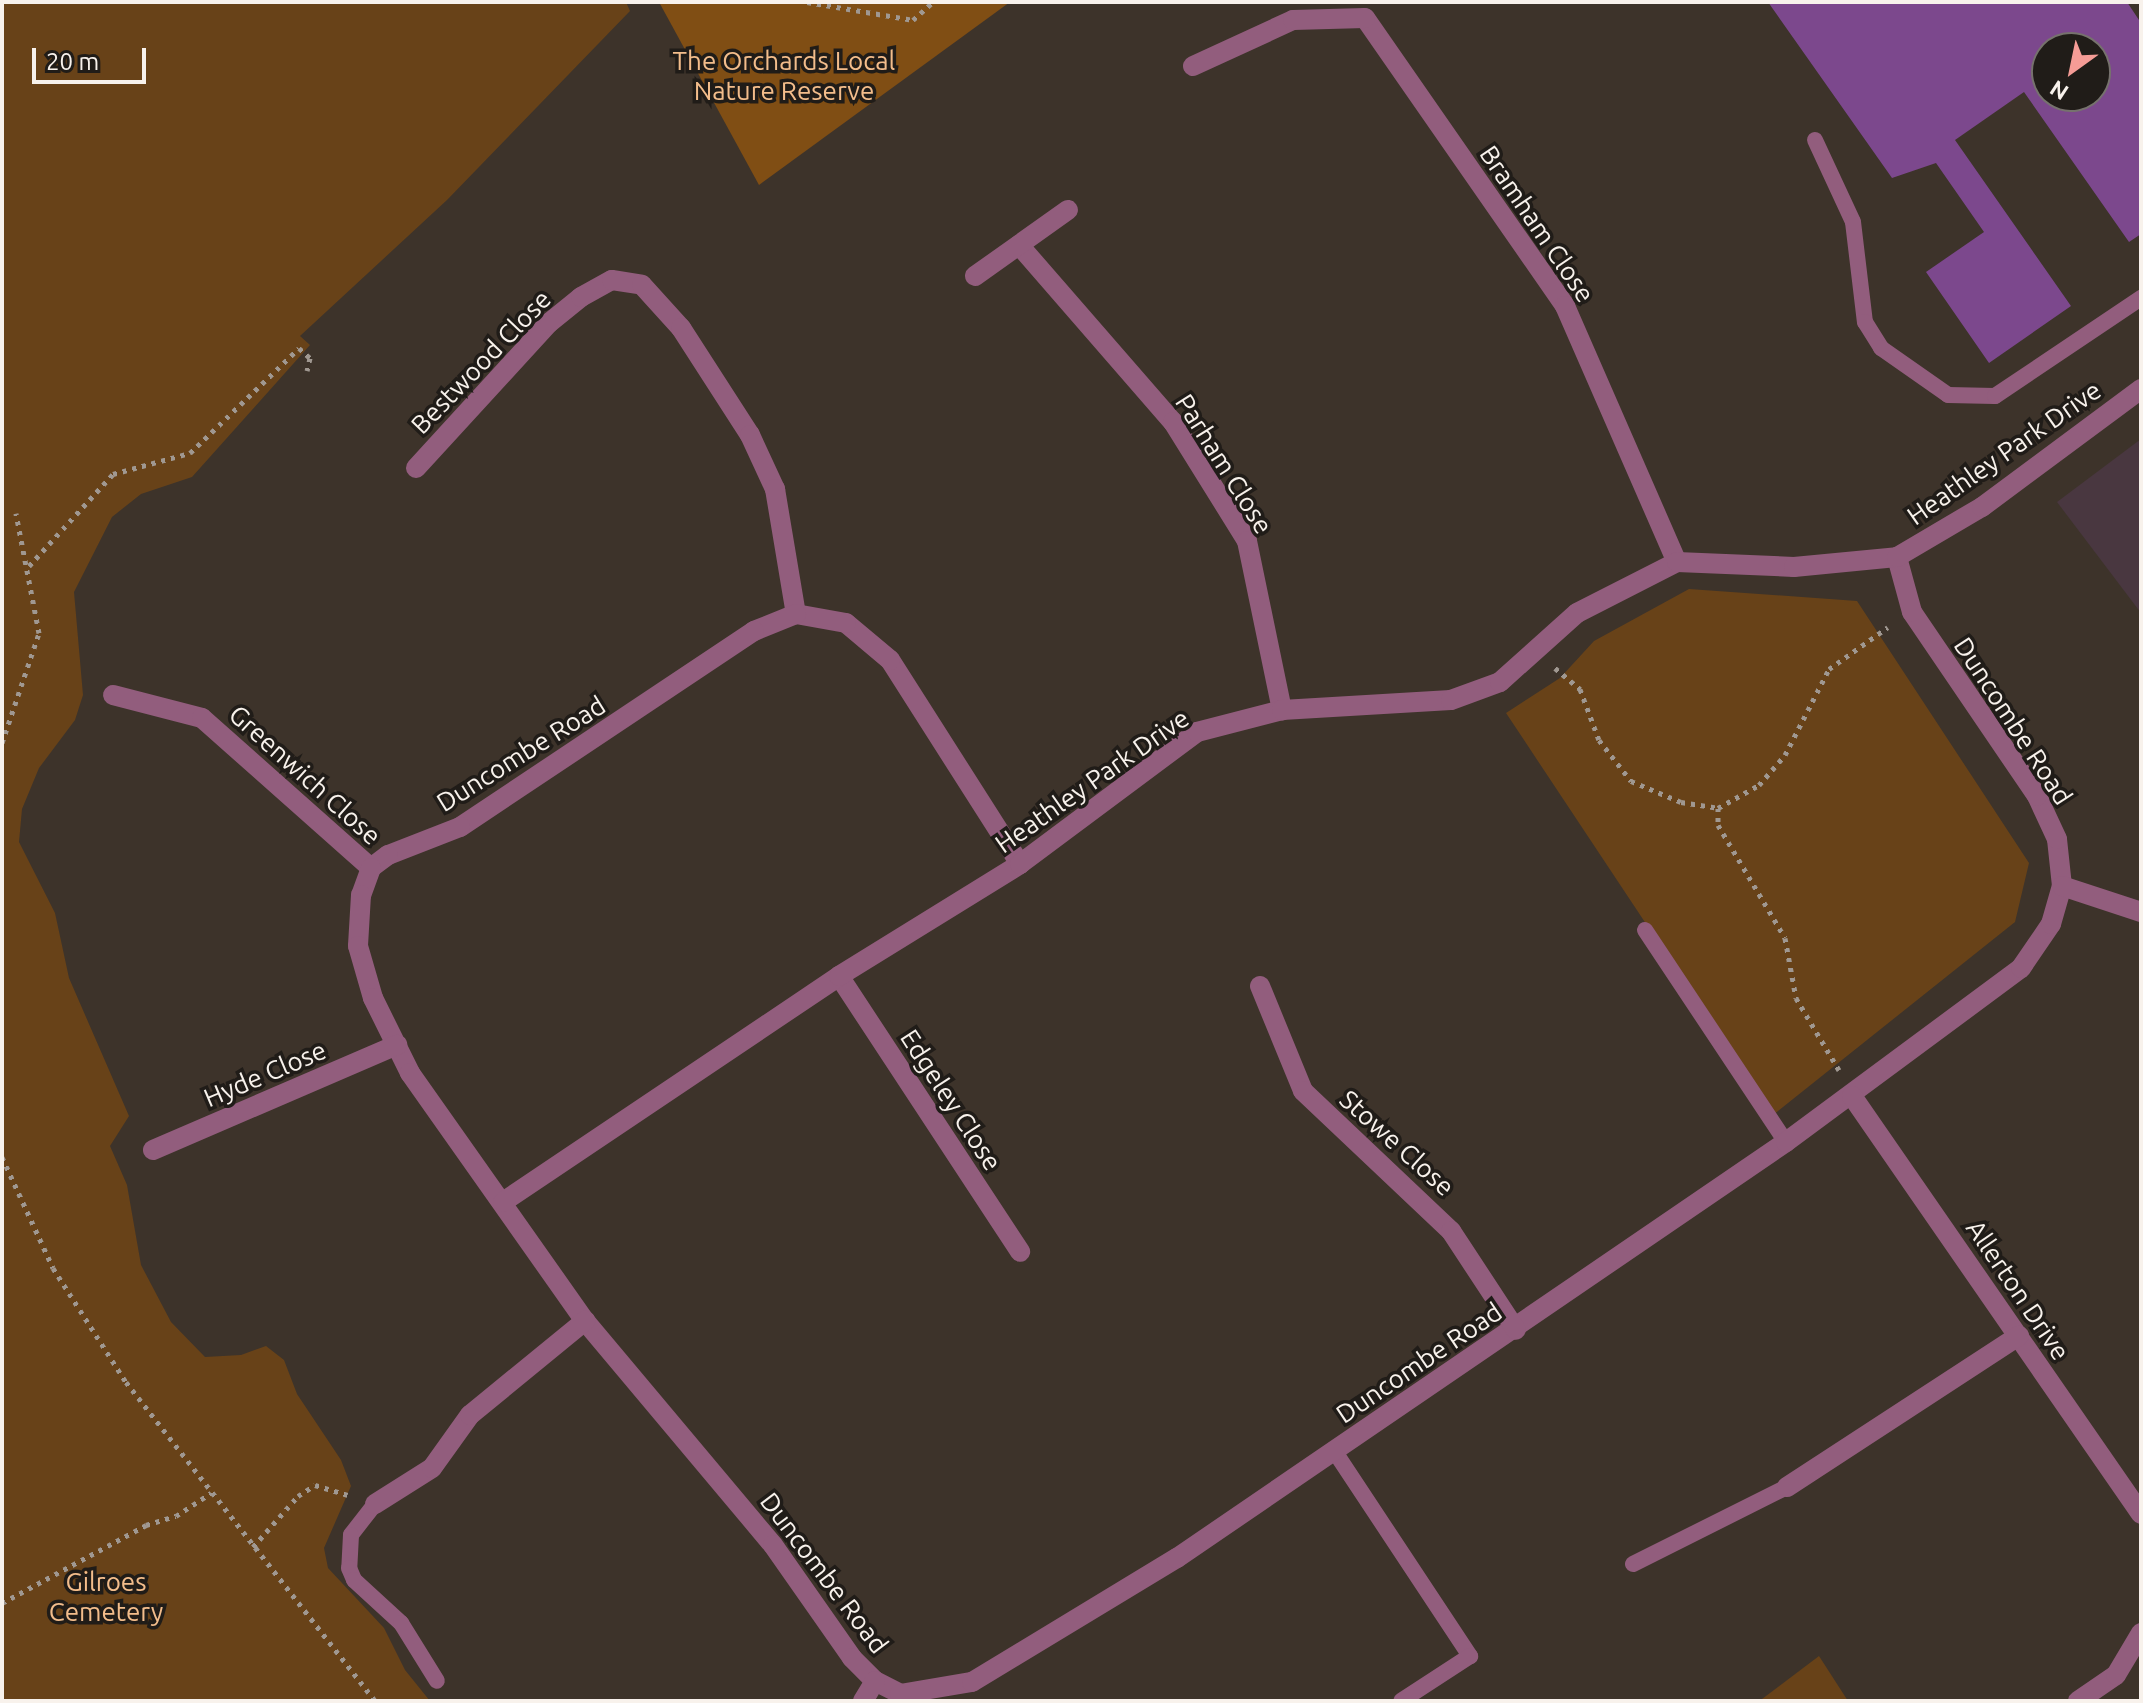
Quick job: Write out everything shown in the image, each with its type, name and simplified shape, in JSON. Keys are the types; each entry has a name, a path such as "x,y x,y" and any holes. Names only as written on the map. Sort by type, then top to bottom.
{"street":[{"path":"1193,66 1293,20 1369,10"},
{"name":"Bramham Close","path":"1369,10 1565,306 1677,562"},
{"path":"975,276 1068,210"},
{"name":"Parham Close","path":"1019,245 1173,422 1247,541 1282,710"},
{"name":"Bestwood Close","path":"416,468 570,306 612,280 642,285 681,328 750,435 775,489 796,614"},
{"name":"Heathley Park Drive","path":"503,1202 839,976 1020,864 1197,732 1282,710 1451,700 1500,682 1537,654 1577,613 1677,562 1794,567 1897,557 1982,507 2141,389"},
{"name":"Duncombe Road","path":"796,614 754,631 460,827 388,855 371,868 361,895 358,946 373,998 410,1073 585,1321 711,1467 852,1658 875,1681 900,1694 972,1682 1177,1558 1516,1330 1852,1096 2021,968 2051,924 2062,886 2057,839 2037,796 1912,612 1897,557"},
{"path":"796,614 846,623 890,660 1020,864"},
{"name":"Greenwich Close","path":"113,695 202,718 371,868"},
{"path":"2062,886 2141,912"},
{"name":"Edgeley Close","path":"839,976 1020,1252"},
{"name":"Stowe Close","path":"1260,986 1303,1091 1451,1231 1516,1330"},
{"name":"Hyde Close","path":"153,1150 397,1045"},
{"name":"Allerton Drive","path":"1852,1096 2141,1514"},
{"path":"375,1504 432,1468 470,1415 585,1321"},
{"path":"1787,1487 2019,1336"},
{"path":"2078,1701 2116,1675 2141,1633"},
{"path":"863,1701 875,1681"}],"lane":[{"path":"1815,140 1853,222 1865,322 1881,348 1948,395 1995,396 2141,298"},
{"path":"1645,930 1786,1142"},
{"path":"1335,1452 1470,1656 1401,1701"},
{"path":"1633,1564 1787,1487"},
{"path":"375,1504 351,1535 349,1568 354,1580 401,1623 437,1681"}],"path":[{"path":"807,2 913,20 933,2"},
{"path":"29,566 113,474 190,453 299,348 310,358 307,371"},
{"path":"2,743 39,633 29,566 16,513"},
{"path":"1537,654 1580,689 1599,740 1631,781 1681,802 1718,808 1759,785 1785,755 1829,669 1912,612"},
{"path":"1718,808 1718,825 1785,938 1796,998 1852,1096"},
{"path":"2,1157 53,1268 126,1382 375,1701"},
{"path":"253,1547 298,1496 315,1485 375,1504"},
{"path":"2,1603 146,1525 176,1516 211,1493"}],"shaded area":[{"path":"2141,439 2141,613 2057,502"}],"green space":[{"name":"Gilroes Cemetery","path":"2,2 626,2 630,11 447,200 300,336 310,345 192,477 141,494 112,517 74,592 83,695 75,720 39,768 22,809 19,842 55,913 69,978 129,1116 110,1146 127,1185 141,1265 171,1322 205,1357 241,1355 266,1346 284,1360 297,1394 341,1460 351,1486 324,1548 328,1568 384,1628 405,1670 430,1701 2,1701"},
{"name":"The Orchards Local Nature Reserve","path":"659,2 1010,2 759,185"},
{"path":"1689,589 1857,601 2029,863 2015,922 1773,1115 1506,713 1560,678 1594,641"},
{"path":"1819,1656 1848,1701 1763,1701 1762,1699"}],"building":[{"path":"1768,2 2127,2 2141,23 2141,234 2129,242 2038,112 2111,112 2111,32 2031,32 2031,102 2024,92 1955,140 2071,306 1989,363 1926,272 1984,232 1936,163 1892,178"}]}
